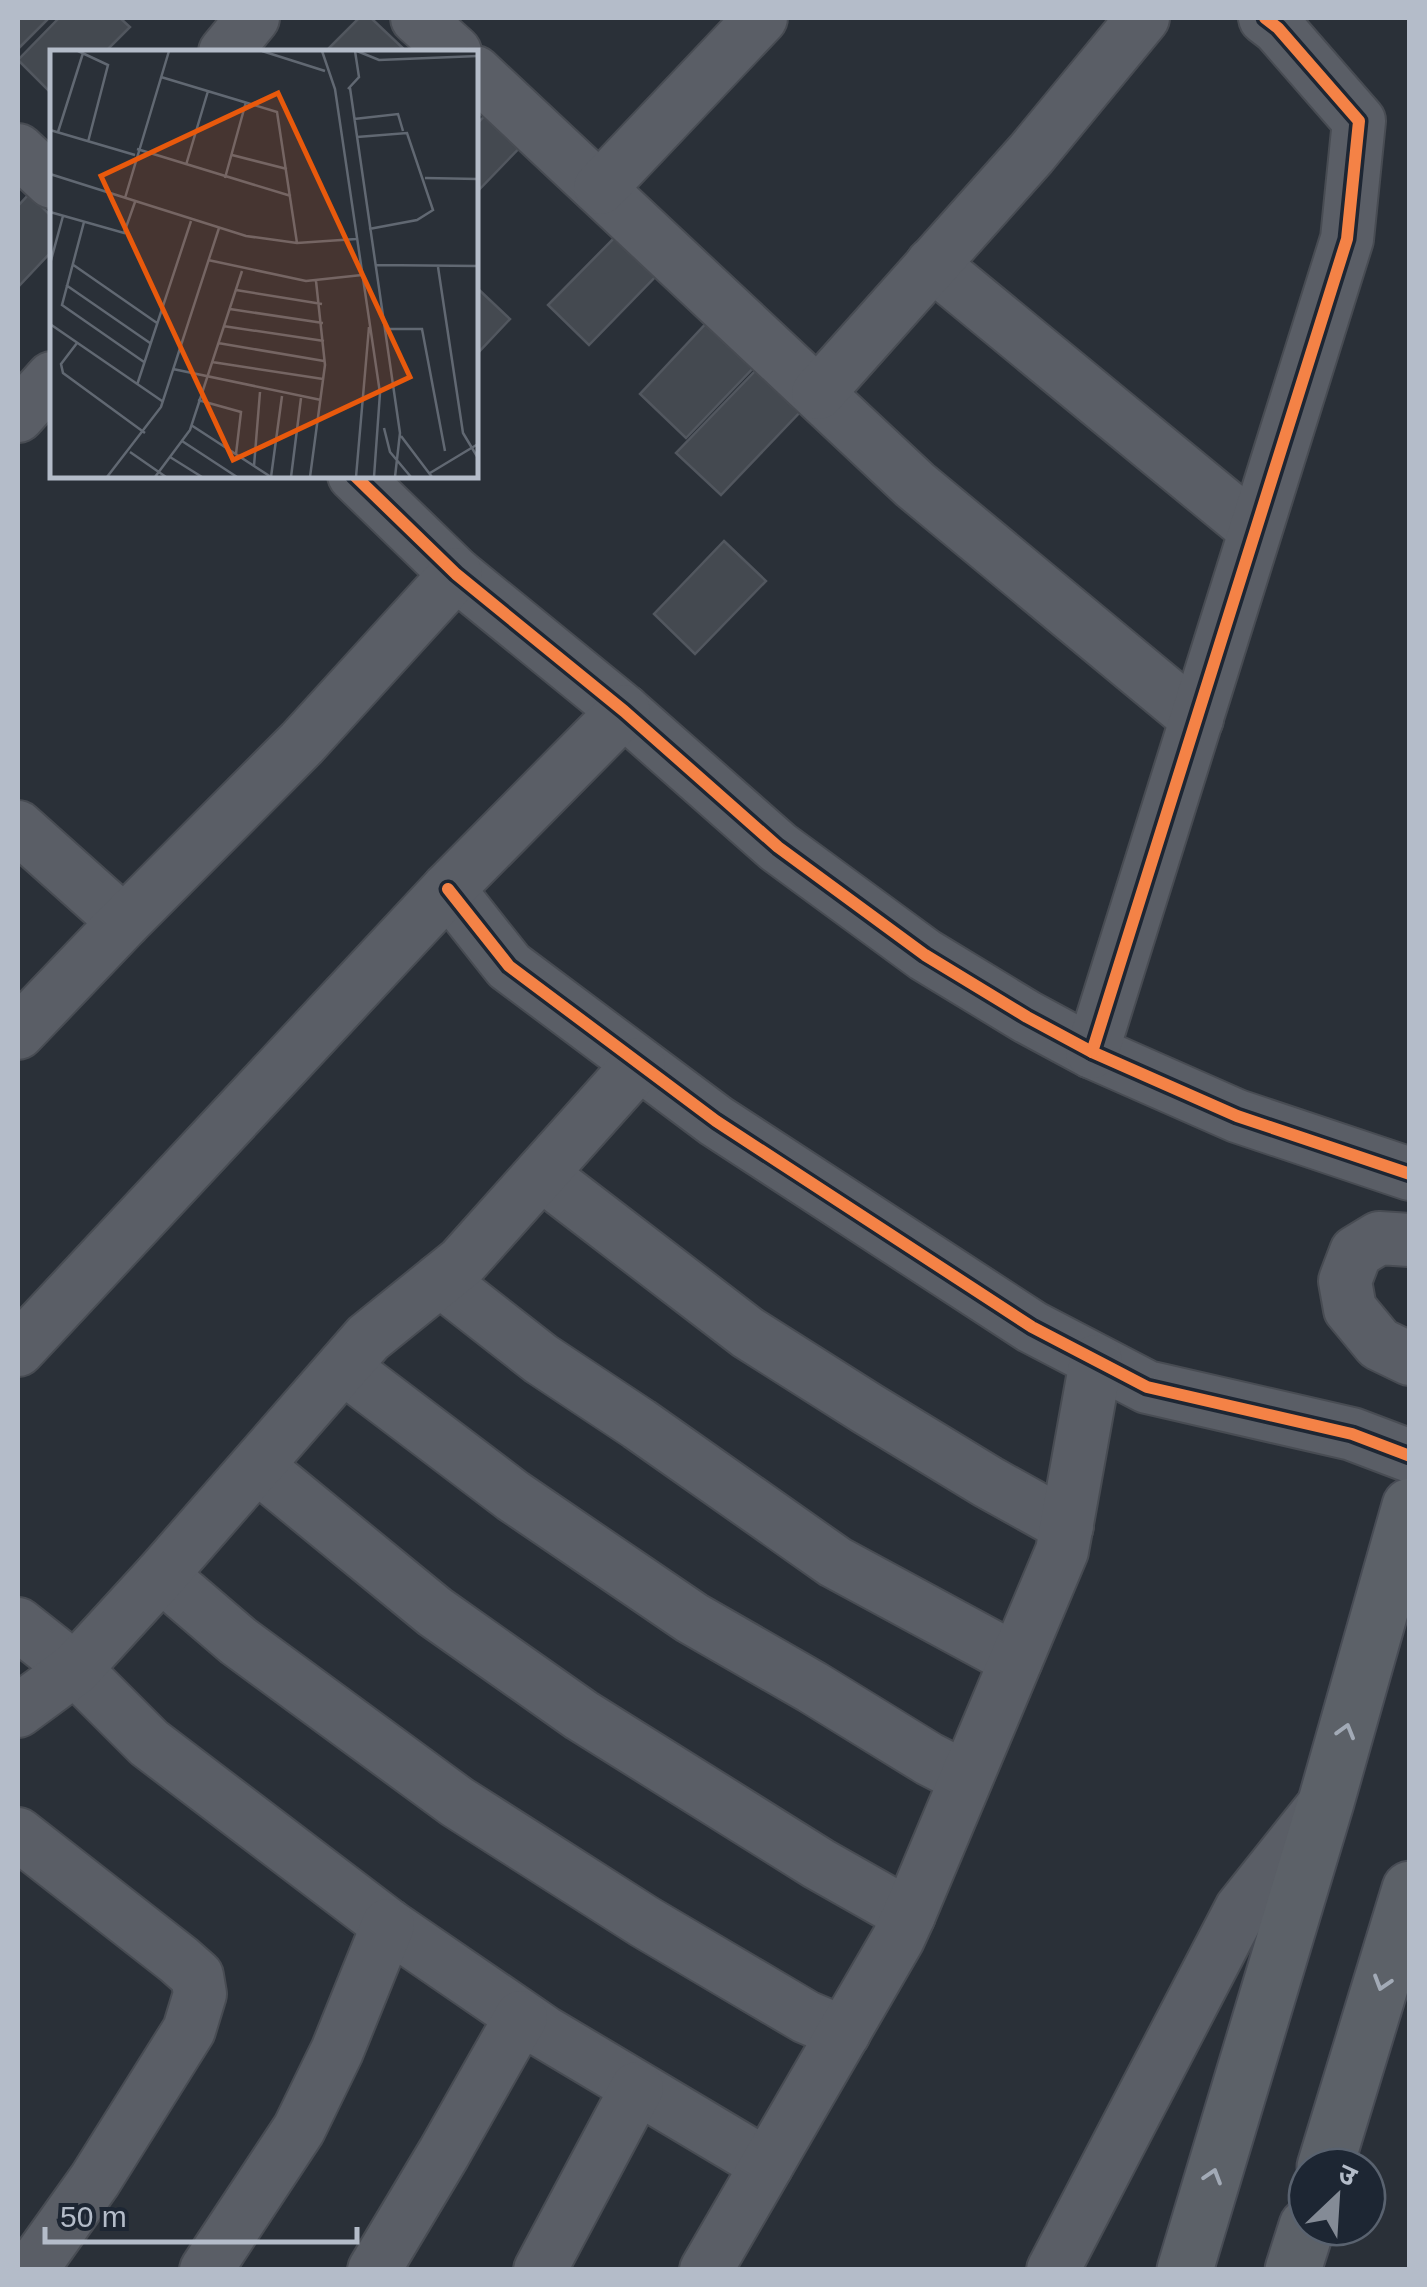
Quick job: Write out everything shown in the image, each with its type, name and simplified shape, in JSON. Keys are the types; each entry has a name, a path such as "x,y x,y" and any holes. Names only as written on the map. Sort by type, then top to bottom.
{"main road":[{"path":"1185,2270 1326,1802 1410,1506"},
{"path":"1331,2147 1410,1890"}],"street":[{"path":"227,50 253,18"},
{"path":"417,18 452,50"},
{"path":"600,188 761,18"},
{"path":"818,393 1031,154 1143,18"},
{"path":"1092,1052 1347,239 1359,121 1265,18"},
{"path":"478,75 914,485 1196,719"},
{"path":"18,150 50,180"},
{"path":"932,264 1255,530"},
{"path":"18,416 50,380"},
{"path":"357,478 456,574 624,712 778,847 925,955 1092,1052 1237,1116 1410,1174"},
{"path":"18,1034 302,743 456,574"},
{"path":"18,1350 448,889 624,712"},
{"path":"18,827 124,922"},
{"path":"448,889 509,966 716,1122 1032,1327 1147,1388 1352,1434 1410,1456"},
{"path":"18,1711 74,1669 368,1338 462,1262 639,1064"},
{"path":"541,1174 748,1333 868,1410 1066,1526"},
{"path":"1410,1240 1379,1238 1356,1252 1345,1281 1350,1310 1379,1344 1410,1359"},
{"path":"440,1280 542,1358 835,1562 1016,1660"},
{"path":"706,2270 909,1915 1062,1551 1096,1360"},
{"path":"343,1368 513,1496 676,1608 966,1778"},
{"path":"256,1466 436,1612 582,1715 819,1864 909,1915"},
{"path":"161,1574 238,1641 457,1802 645,1922 806,2017 844,2033"},
{"path":"18,1624 74,1669 149,1743 388,1925 522,2017 768,2165"},
{"path":"1053,2270 1241,1908 1326,1802"},
{"path":"18,1834 179,1960 197,1976 200,1994 180,2046 94,2180 33,2252"},
{"path":"206,2270 299,2129 337,2050 388,1925"},
{"path":"374,2270 522,2017"},
{"path":"540,2270 637,2088"}],"building":[{"path":"18,18 49,18 20,47"},
{"path":"59,18 120,18 130,27 107,50 50,50 50,92 18,60"},
{"path":"359,18 371,18 405,50 327,50"},
{"path":"497,103 531,136 478,191 478,123"},
{"path":"29,194 50,215 50,253 18,287 18,206"},
{"path":"619,233 660,272 589,345 548,305"},
{"path":"478,289 510,319 478,353"},
{"path":"712,317 759,362 686,438 640,394"},
{"path":"758,368 802,410 721,495 676,453"},
{"path":"724,541 766,581 695,654 654,614"}],"cycle path":[{"path":"1092,1052 1347,239 1359,121 1265,18"},
{"path":"357,478 456,574 624,711 778,847 925,955 1092,1052 1237,1116 1410,1174"},
{"path":"448,889 509,966 716,1121 1032,1327 1147,1387 1352,1434 1410,1456"}]}
